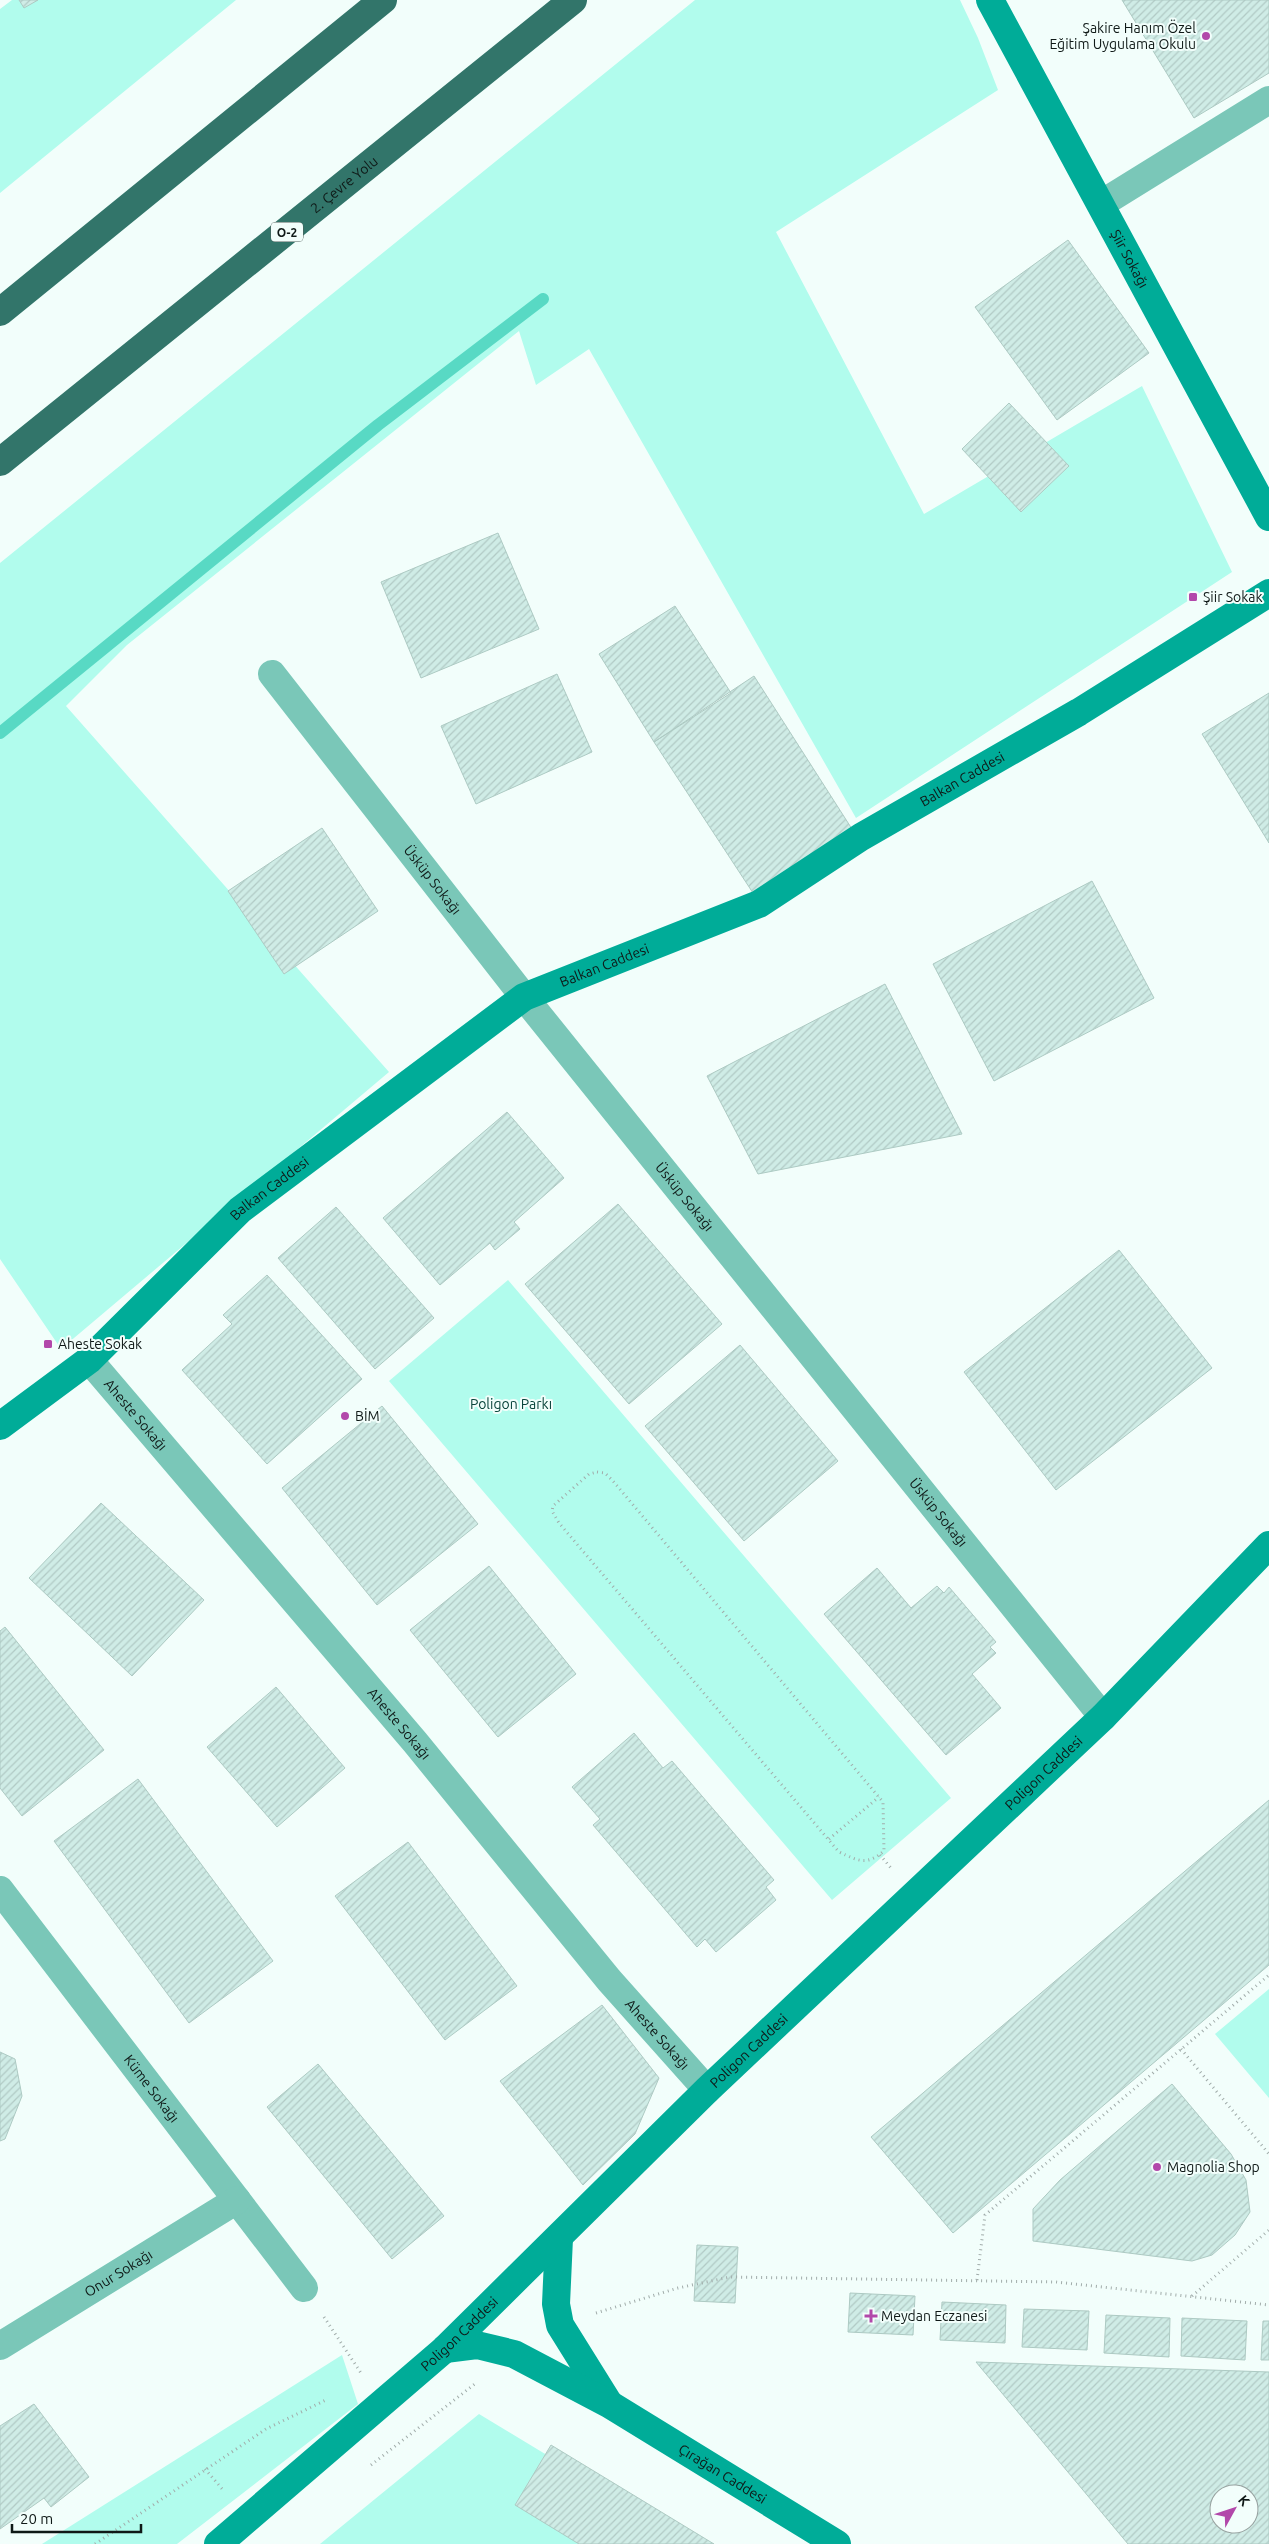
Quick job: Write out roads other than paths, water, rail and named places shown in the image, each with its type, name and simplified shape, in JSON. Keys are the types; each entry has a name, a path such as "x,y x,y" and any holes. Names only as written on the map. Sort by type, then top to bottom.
{"highway":[{"path":"0,312 383,0"},
{"name":"2. Çevre Yolu","path":"0,462 573,0"}],"street":[{"name":"Şiir Sokağı","path":"990,0 1269,517"},
{"path":"1101,204 1269,100"},
{"name":"Balkan Caddesi","path":"0,1426 89,1360 240,1210 524,997 759,904 861,837 1079,712 1269,593"},
{"name":"Üsküp Sokağı","path":"272,674 524,997 1103,1717"},
{"name":"Aheste Sokağı","path":"89,1360 415,1742 609,1980 707,2090"},
{"name":"Poligon Caddesi","path":"218,2544 445,2349 707,2090 1103,1717 1269,1545"},
{"name":"Küme Sokağı","path":"4,1902 304,2288"},
{"name":"Onur Sokağı","path":"0,2346 237,2200"},
{"name":"Çırağan Caddesi","path":"559,2238 556,2304 560,2324 608,2404"},
{"name":"Çırağan Caddesi","path":"445,2349 477,2345 514,2354 608,2404 837,2544"}],"waterway":[{"path":"0,733 378,425 543,299"}],"place":[{"name":"Şakire Hanım Özel Eğitim Uygulama Okulu","path":"1206,36"},
{"name":"Şiir Sokak","path":"1193,597"},
{"name":"Aheste Sokak","path":"48,1344"},
{"name":"BİM","path":"345,1416"},
{"name":"Magnolia Shop","path":"1157,2167"},
{"name":"Meydan Eczanesi","path":"871,2316"}],"park label":[{"name":"Poligon Parkı","path":"511,1404"}]}
